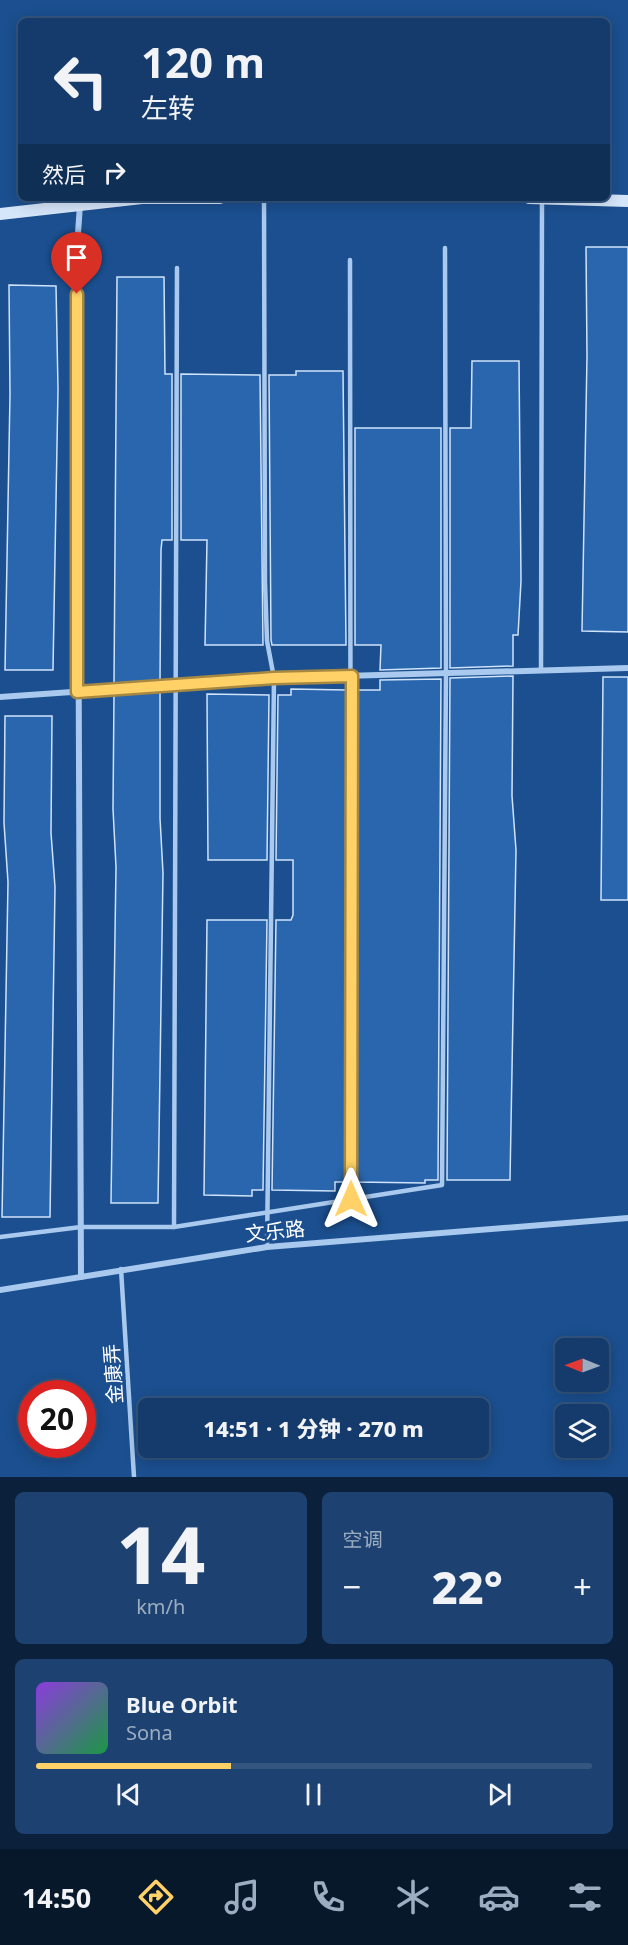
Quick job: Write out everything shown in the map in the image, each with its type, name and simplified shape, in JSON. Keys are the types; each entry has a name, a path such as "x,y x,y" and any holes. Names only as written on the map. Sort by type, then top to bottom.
{"street":[{"path":"610,200 628,201"},
{"path":"0,214 116,201"},
{"path":"81,205 77,247 81,1277"},
{"path":"0,697 274,678 628,668"},
{"name":"文乐路","path":"0,1290 267,1247 628,1218"}],"lane":[{"path":"264,201 265,582 267,641 274,678 267,1247"},
{"path":"541,670 542,201"},
{"path":"0,1237 81,1227 174,1227 442,1185 446,673 445,248"},
{"path":"350,260 351,1199"},
{"path":"174,1227 177,268"},
{"name":"金康弄","path":"121,1269 134,1477"}],"building":[{"path":"586,247 628,247 628,632 582,631 587,356"},
{"path":"117,277 164,277 165,374 172,374 172,540 162,540 161,550 160,681 114,684"},
{"path":"9,285 56,286 58,389 53,670 5,670 10,394"},
{"path":"472,361 519,361 521,581 518,635 513,635 513,666 450,668 450,428 471,428"},
{"path":"296,371 343,371 346,645 272,645 271,640 269,375 296,375"},
{"path":"181,374 260,375 263,645 205,645 207,540 181,540"},
{"path":"355,428 441,428 441,668 380,670 381,645 355,645"},
{"path":"513,676 512,796 516,850 510,1180 447,1180 450,678"},
{"path":"603,677 628,677 628,900 601,900"},
{"path":"441,679 438,1180 425,1180 425,1183 355,1182 355,690 380,690 380,680"},
{"path":"291,689 346,690 346,1182 335,1182 335,1191 272,1190 276,920 291,920 293,915 293,860 276,860 278,695 291,695"},
{"path":"160,691 160,818 163,873 158,1203 111,1203 116,867 113,809 114,694"},
{"path":"207,694 269,695 267,860 208,860"},
{"path":"5,716 52,716 51,833 55,887 50,1217 2,1217 8,882 4,823"},
{"path":"207,920 267,920 263,1190 252,1190 252,1196 204,1195"}],"route":[{"path":"77,294 77,692 274,678 352,676 351,1199"}]}
